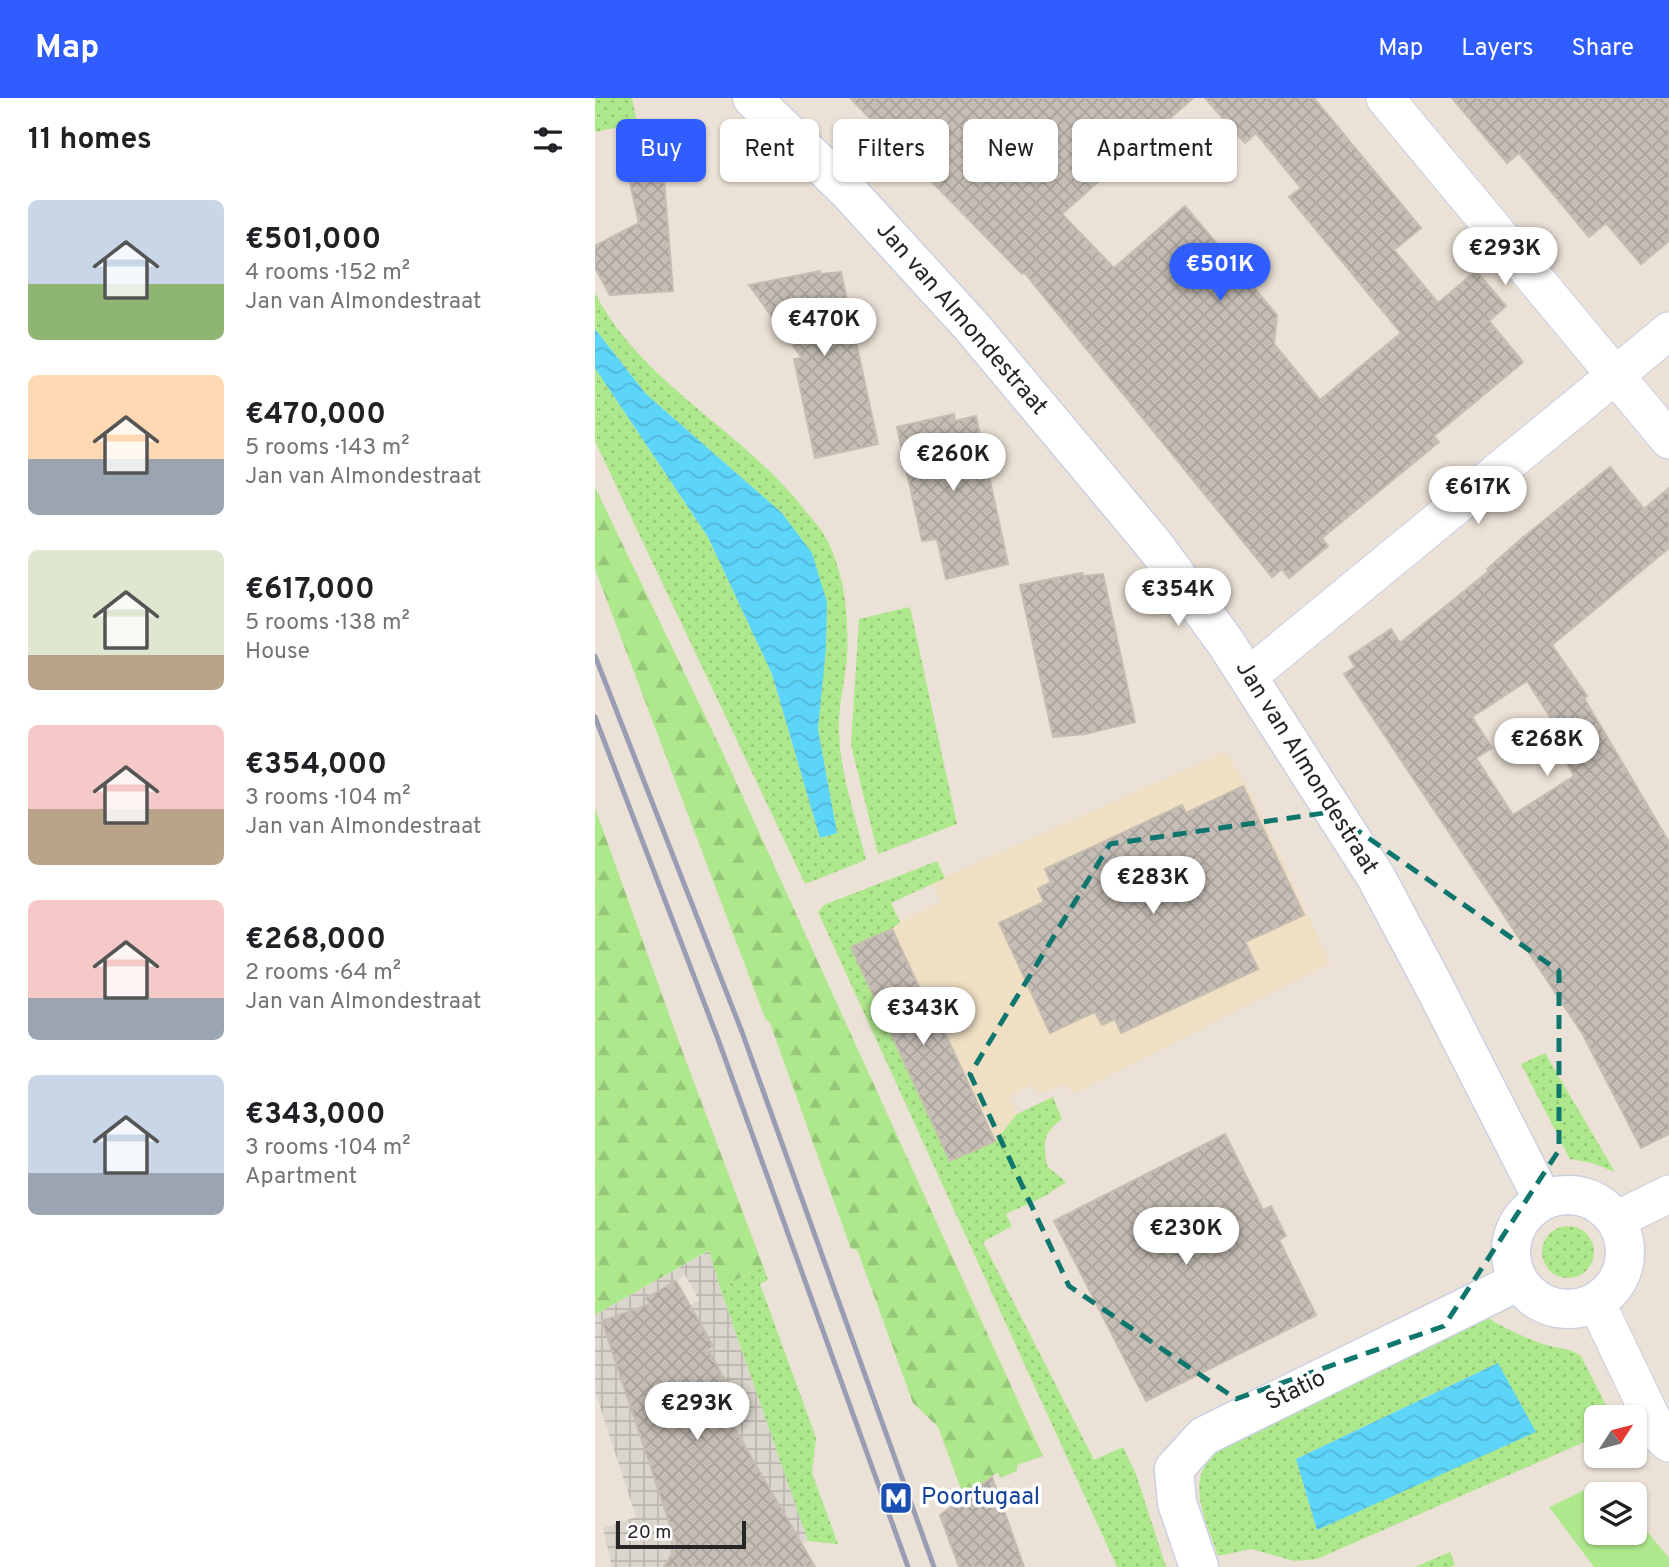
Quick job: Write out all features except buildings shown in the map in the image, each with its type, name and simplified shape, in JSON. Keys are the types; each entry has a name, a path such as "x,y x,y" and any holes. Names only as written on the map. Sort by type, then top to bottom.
{"street":[{"name":"Jan van Almondestraat","path":"752,98 847,190 972,327 1155,546 1249,676 1376,877 1543,1200"},
{"path":"1385,98 1669,440"},
{"path":"1249,676 1669,331"},
{"path":"1616,1220 1669,1194"},
{"path":"1556,1196 1584,1197 1607,1210 1616,1220 1623,1235 1624,1266 1618,1281 1596,1302 1582,1307 1553,1307 1528,1292 1519,1281 1511,1255 1512,1241 1523,1217 1543,1200 1556,1196"},
{"name":"Statio","path":"1199,1567 1177,1503 1174,1469 1204,1436 1519,1281"},
{"path":"1596,1302 1652,1419 1661,1436 1669,1443"}],"highlighted area":[{"path":"1331,812 1559,971 1559,1150 1444,1326 1236,1399 1069,1286 970,1074 1110,844"}],"shaded area":[{"path":"1225,752 1252,795 1330,963 1074,1094 1065,1084 1038,1095 1032,1084 1009,1095 1017,1114 995,1141 944,1031 940,1031 892,929 900,922 941,902 932,883"},
{"path":"709,1251 808,1541 795,1546 675,1550 664,1567 612,1567 603,1528 636,1517 595,1391 595,1315","holes":["685,1275 699,1300 661,1322 647,1298","642,1307 611,1347 602,1321","699,1322 713,1346 662,1344","715,1363 725,1382 688,1404"]}],"green space":[{"path":"595,98 632,98 636,119 616,119 616,128 595,132"},
{"path":"595,293 615,325 639,354 665,381 779,481 826,538 838,566 846,612 847,657 840,712 840,747 845,780 866,860 805,884 595,441 595,368 708,537 772,674 820,838 837,833 818,729 819,700 782,513 646,394 595,329"},
{"path":"595,487 722,751 1043,1456 1017,1465 1017,1471 1000,1478 998,1472 964,1497 938,1427 913,1403 857,1249 851,1249 770,1023 765,1018 595,569"},
{"path":"910,607 957,824 878,854 851,745 859,619"},
{"path":"595,808 763,1266 720,1288 708,1251 595,1315"},
{"path":"937,861 945,878 891,903 900,922 892,929 852,947 950,1161 995,1141 1017,1114 1053,1097 1062,1119 1050,1130 1045,1140 1047,1166 1066,1182 1045,1196 1006,1214 1012,1226 983,1242 1094,1460 1123,1447 1136,1474 1166,1567 1117,1567 818,912 824,905"},
{"path":"1545,1053 1615,1172 1592,1163 1570,1159 1521,1064"},
{"path":"1568,1226 1587,1233 1594,1252 1587,1271 1568,1278 1549,1271 1542,1252 1549,1233"},
{"path":"763,1266 768,1280 760,1284 816,1438 812,1473 838,1544 808,1541 720,1288"},
{"path":"1487,1316 1543,1344 1581,1356 1606,1405 1584,1405 1584,1442 1317,1559 1295,1561 1251,1549 1218,1556 1200,1502 1201,1475 1206,1463 1216,1452","holes":["1498,1363 1317,1530 1296,1459"]},
{"path":"1584,1490 1584,1545 1647,1545 1647,1531 1669,1558 1669,1567 1594,1567 1549,1507"},
{"path":"1450,1552 1455,1565 1415,1567"}],"water":[{"path":"595,329 646,394 782,513 812,553 827,602 826,648 818,729 837,833 820,838 772,674 708,537 595,368"},
{"path":"1498,1363 1536,1432 1317,1530 1296,1459"}],"railway":[{"path":"595,656 742,1032 934,1567"},
{"path":"595,717 718,1039 908,1567"}],"place":[{"name":"Poortugaal","path":"896,1498"}]}
